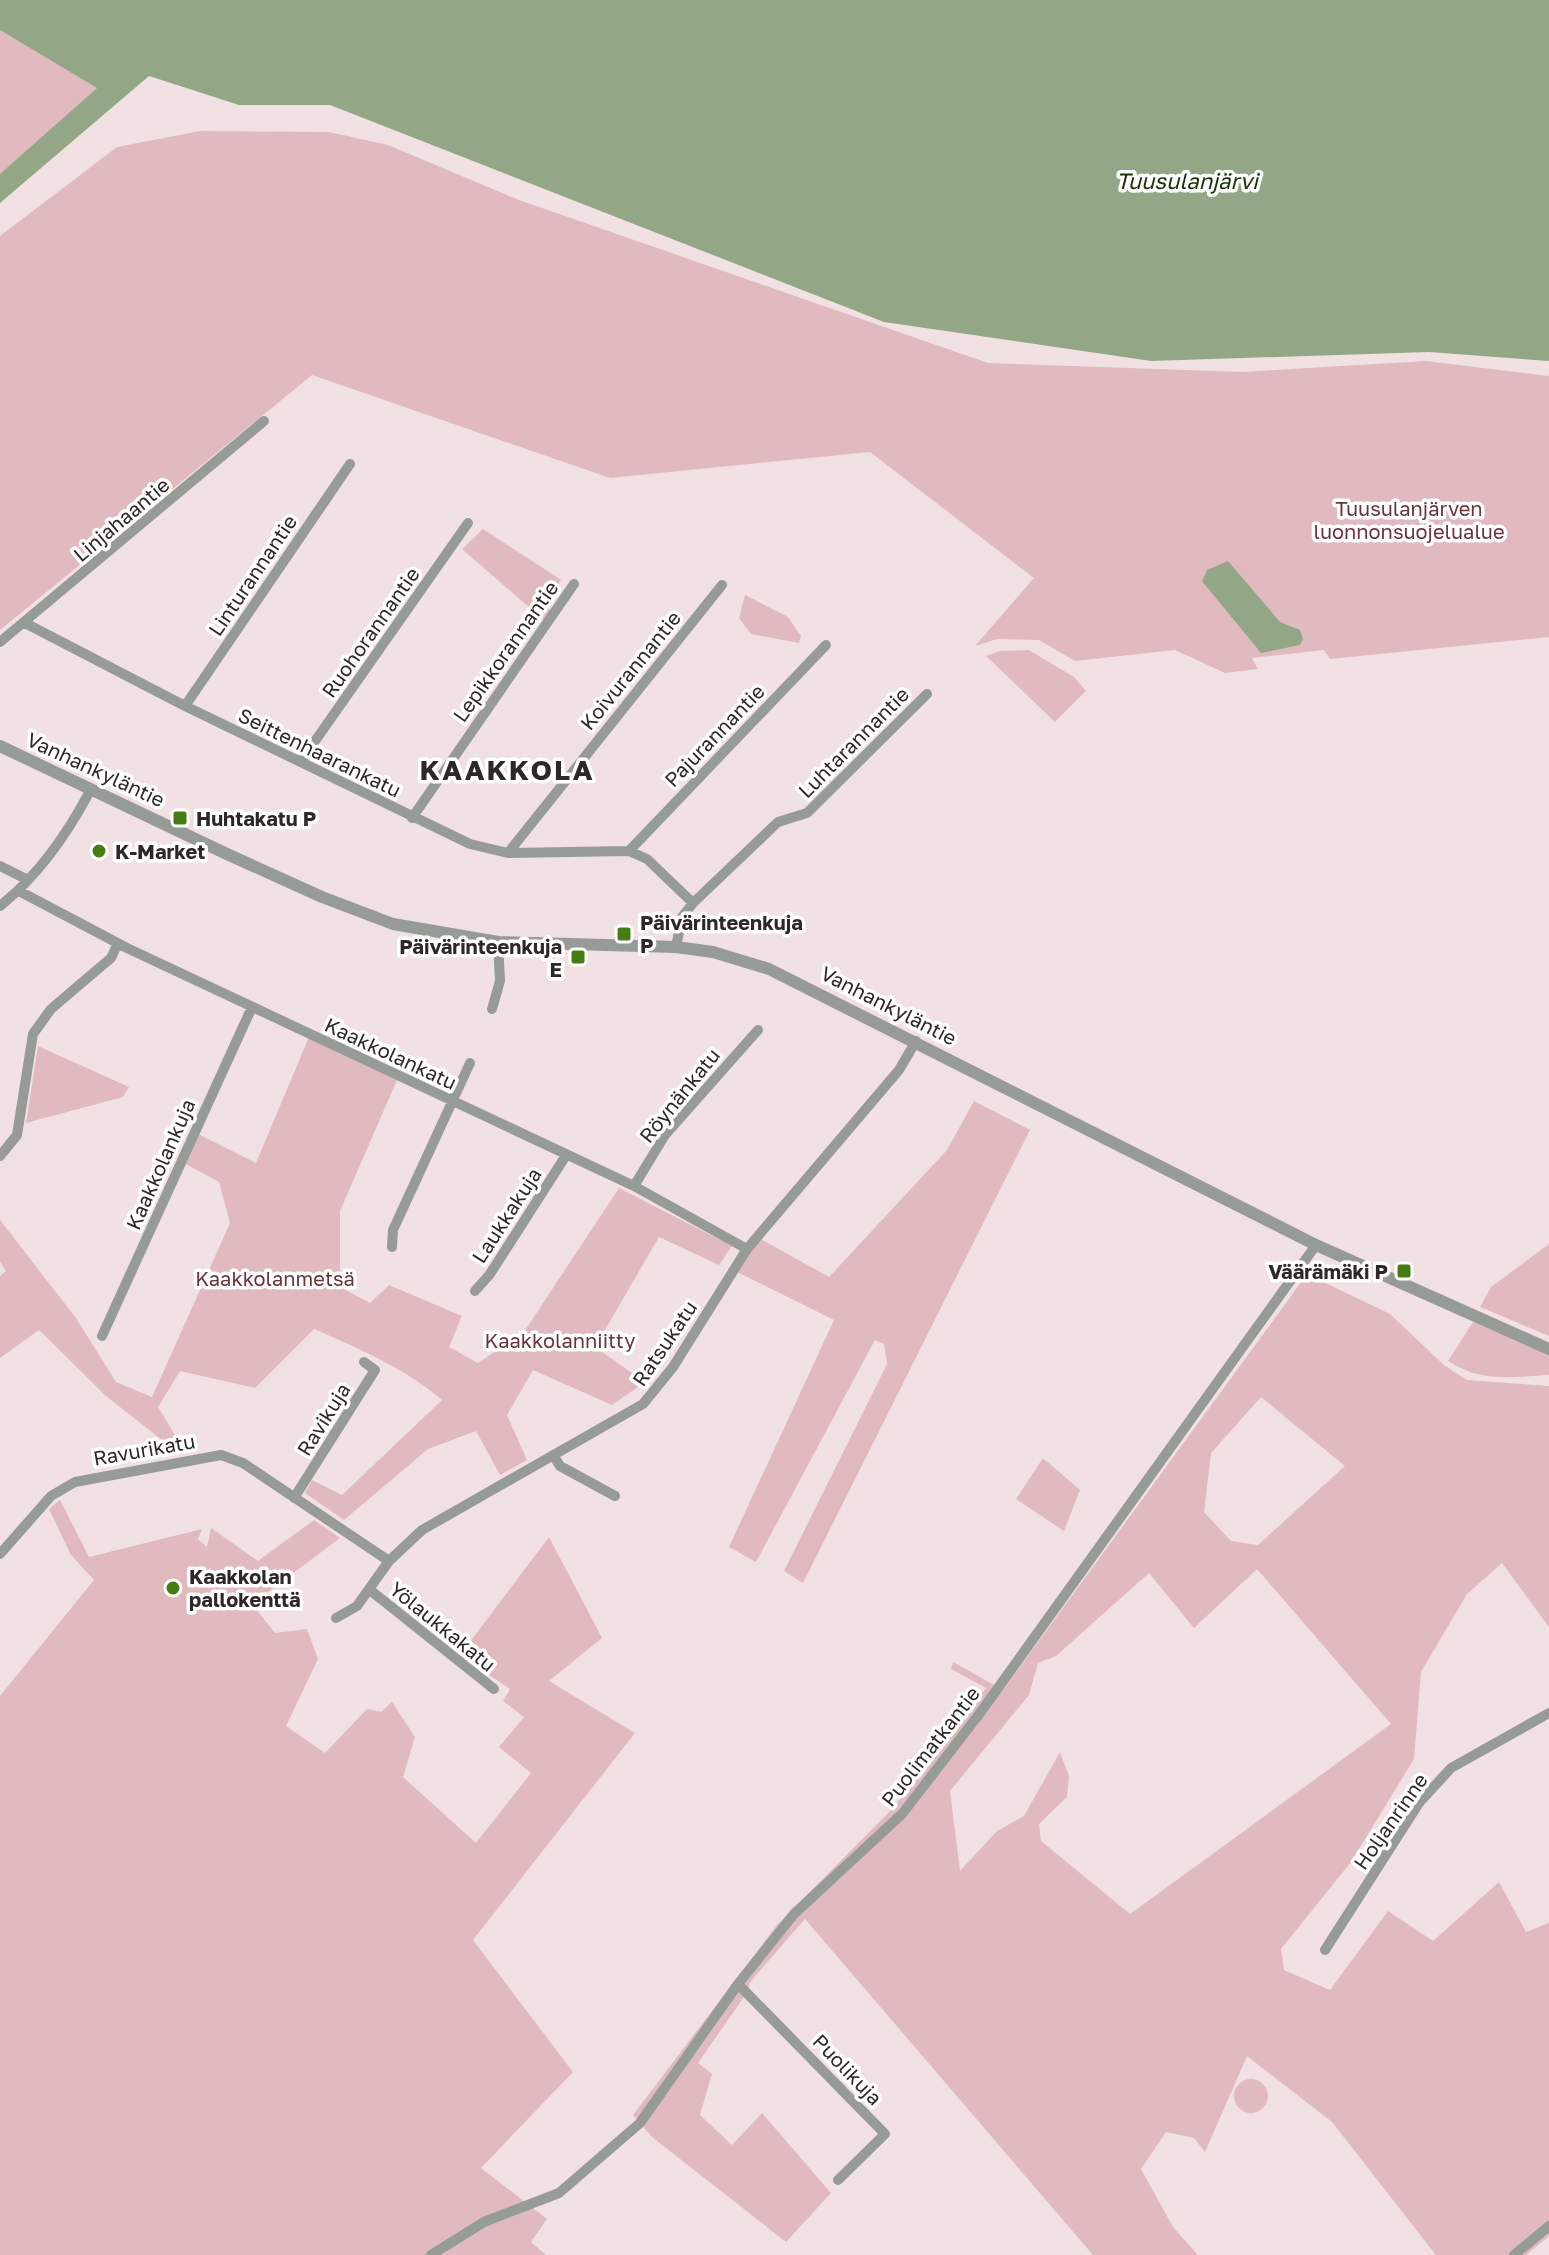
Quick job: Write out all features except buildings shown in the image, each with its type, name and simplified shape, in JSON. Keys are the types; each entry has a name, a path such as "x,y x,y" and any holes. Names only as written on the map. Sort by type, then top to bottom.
{"street":[{"name":"Linjahaantie","path":"0,642 264,421"},
{"name":"Linturannantie","path":"185,706 350,464"},
{"name":"Ruohorannantie","path":"301,761 468,523"},
{"name":"Lepikkorannantie","path":"412,818 574,584"},
{"name":"Koivurannantie","path":"508,853 722,585"},
{"name":"Seittenhaarankatu","path":"25,623 185,706 470,844 508,853 629,851"},
{"name":"Pajurannantie","path":"629,851 826,645"},
{"name":"Luhtarannantie","path":"676,947 682,917 693,903 778,822 807,813 927,694"},
{"name":"Vanhankyläntie","path":"0,746 353,910 393,924 498,942 676,947 713,952 769,969 1316,1245 1549,1349"},
{"path":"0,906 28,880 72,823 91,789"},
{"path":"629,851 647,859 693,903"},
{"path":"0,866 28,880"},
{"name":"Kaakkolankatu","path":"19,891 118,943 565,1157 634,1186 747,1249"},
{"path":"492,1009 500,981 498,942"},
{"path":"0,1156 17,1135 33,1034 51,1009 111,958 118,943"},
{"name":"Kaakkolankuja","path":"102,1336 252,1007"},
{"name":"Röynänkatu","path":"634,1186 665,1135 758,1030"},
{"name":"Ratsukatu","path":"336,1618 357,1606 389,1561 422,1530 643,1404 673,1367 747,1249 899,1070 916,1041"},
{"path":"392,1247 393,1230 470,1063"},
{"name":"Laukkakuja","path":"475,1291 490,1274 565,1157"},
{"name":"Puolimatkantie","path":"431,2255 484,2222 559,2193 640,2123 738,1984 794,1914 902,1814 980,1713 1316,1245"},
{"name":"Ravikuja","path":"294,1498 375,1370 364,1362"},
{"name":"Ravurikatu","path":"0,1554 51,1496 88,1477 221,1455 243,1463 389,1561"},
{"path":"553,1455 560,1466 615,1496"},
{"name":"Yölaukkakatu","path":"370,1590 494,1689"},
{"name":"Holjanrinne","path":"1325,1950 1419,1803 1451,1768 1549,1713"},
{"name":"Puolikuja","path":"738,1984 885,2134 838,2180"},
{"path":"1514,2255 1549,2226"}],"green space":[{"path":"0,0 97,88 0,175"},
{"name":"Tuusulanjärven luonnonsuojelualue","path":"200,131 329,132 388,145 519,200 988,363 1242,372 1426,361 1549,376 1549,637 1330,659 1324,650 1252,658 1258,669 1225,673 1175,650 1075,661 1039,640 997,639 975,646 1034,578 870,452 610,478 312,375 0,630 0,236 117,147"},
{"path":"483,529 561,580 546,606 551,611 545,621 462,549"},
{"path":"745,595 788,617 801,636 799,643 751,634 739,618"},
{"path":"1029,650 1074,677 1086,691 1055,722 986,656 1000,651"},
{"path":"309,1037 397,1080 340,1211 340,1287 370,1303 389,1285 462,1316 449,1347 478,1363 524,1332 619,1188 732,1246 719,1265 659,1237 595,1347 645,1382 612,1405 533,1370 507,1415 527,1460 500,1475 476,1431 428,1449 344,1520 305,1493 312,1480 342,1495 442,1400 413,1378 364,1352 314,1329 255,1388 180,1371 158,1407 181,1445 171,1447 106,1396 39,1330 0,1358 0,1276 6,1271 0,1262 0,1220 76,1318 116,1382 152,1397 230,1223 219,1182 184,1163 198,1134 256,1163"},
{"path":"38,1046 129,1087 123,1097 26,1123"},
{"path":"974,1101 1030,1130 803,1583 784,1571 887,1364 884,1344 875,1340 756,1562 729,1547 834,1320 735,1271 759,1238 829,1277 947,1150"},
{"path":"1549,1244 1549,1336 1480,1307 1491,1287"},
{"path":"1307,1274 1390,1314 1445,1366 1467,1380 1549,1386 1549,1627 1502,1563 1467,1594 1421,1672 1414,1759 1351,1862 1281,1949 1284,1970 1330,1990 1388,1911 1433,1941 1499,1882 1526,1932 1549,1923 1549,2236 1526,2255 1436,2255 1332,2122 1247,2056 1205,2152 1194,2138 1166,2132 1141,2169 1173,2227 1198,2255 1093,2255 805,1919 751,1981 746,1994 698,2063 712,2074 700,2115 732,2145 762,2113 831,2193 786,2242 652,2137 633,2115 777,1925 891,1810 986,1688 951,1669 953,1662 1003,1690","holes":["1261,1397 1345,1466 1258,1545 1231,1541 1204,1512 1211,1453","1257,1569 1391,1724 1130,1914 1041,1841 1039,1824 1067,1797 1069,1776 1060,1752 1024,1816 997,1831 960,1871 950,1791 1029,1695 1038,1663 1056,1656 1149,1573 1194,1628"]},
{"path":"1473,1322 1549,1353 1549,1375 1485,1376 1448,1361"},
{"path":"1043,1458 1080,1490 1064,1531 1016,1499"},
{"path":"60,1500 89,1557 202,1529 198,1539 207,1547 211,1528 258,1561 314,1520 340,1538 252,1604 275,1633 307,1629 318,1659 286,1726 325,1753 367,1709 381,1712 392,1702 415,1737 403,1777 476,1843 531,1773 499,1747 524,1717 503,1701 510,1689 460,1655 549,1537 602,1638 549,1681 635,1733 473,1940 573,2072 481,2168 547,2219 531,2242 546,2255 0,2255 0,1696 94,1580 71,1555 49,1509"},
{"path":"1251,2079 1263,2084 1268,2096 1263,2108 1251,2113 1239,2108 1234,2096 1239,2084"}],"water":[{"name":"Tuusulanjärvi","path":"0,0 1549,0 1549,361 1429,352 1151,361 884,322 330,105 239,105 149,76 0,203 0,174 97,88 0,30"},
{"path":"1228,561 1280,622 1300,630 1303,639 1300,645 1261,653 1202,581 1207,570"}],"place":[{"name":"Huhtakatu P","path":"180,818"},
{"name":"K-Market","path":"99,851"},
{"name":"Päivärinteenkuja P","path":"624,934"},
{"name":"Päivärinteenkuja E","path":"578,957"},
{"name":"Väärämäki P","path":"1404,1271"},
{"name":"Kaakkolan pallokenttä","path":"173,1588"}],"district":[{"name":"KAAKKOLA","path":"507,769"}],"park label":[{"name":"Kaakkolanmetsä","path":"275,1278"},
{"name":"Kaakkolanniitty","path":"560,1340"}]}
